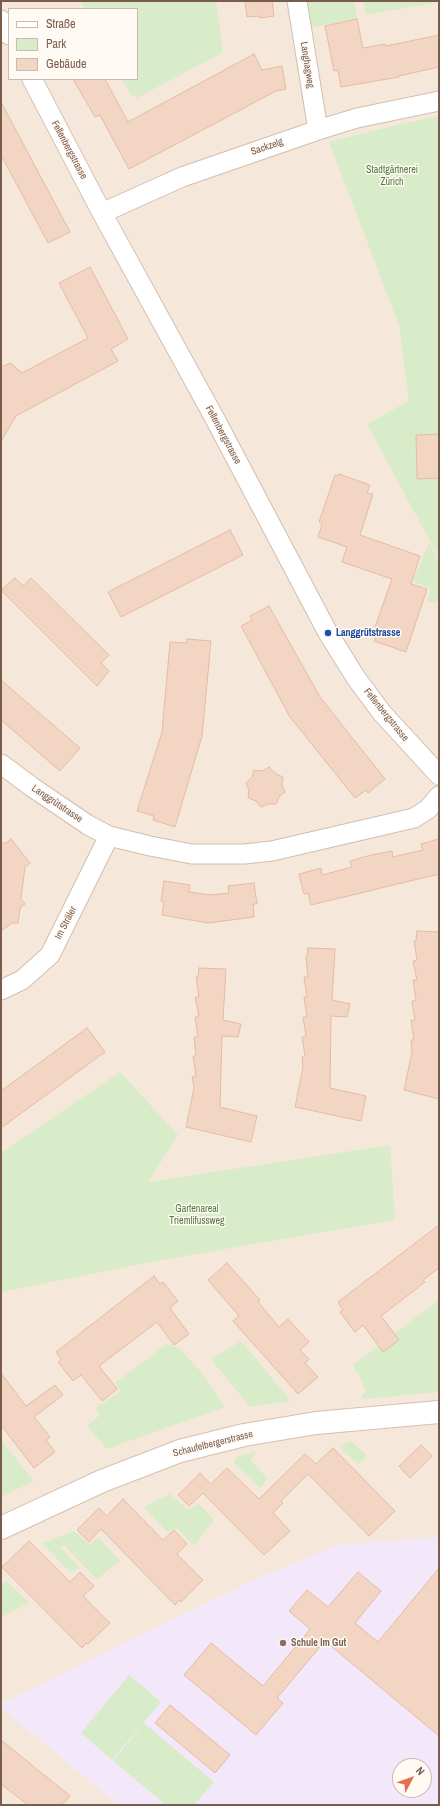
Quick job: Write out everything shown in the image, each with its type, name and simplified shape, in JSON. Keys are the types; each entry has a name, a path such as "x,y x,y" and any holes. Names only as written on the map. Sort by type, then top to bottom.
{"street":[{"name":"Langhagweg","path":"297,1 318,130"},
{"path":"1,20 8,33"},
{"name":"Fellenbergstrasse","path":"33,80 102,214 214,417 328,633 356,678 382,713 439,775"},
{"name":"Sackzelg","path":"102,214 182,177 318,130 357,118 439,101"},
{"name":"Langgrütstrasse","path":"1,764 21,780 88,825 109,836 192,854 244,854 272,851 414,818 428,809 439,796"},
{"name":"Im Sträler","path":"1,990 22,980 50,955 109,836"},
{"name":"Schaufelbergerstrasse","path":"1,1528 102,1480 180,1451 244,1435 316,1423 439,1412"}],"shaded area":[{"path":"1,1 439,1 439,1805 1,1805"},
{"name":"Schule Im Gut","path":"439,1537 439,1805 119,1805 1,1708 1,1704 251,1581 338,1545"}],"green space":[{"path":"81,1 216,1 223,51 137,98 130,94 123,80 138,80 138,8 84,8"},
{"path":"305,1 354,1 357,19 310,28"},
{"path":"363,1 439,1 439,2 366,15"},
{"name":"Stadtgärtnerei Zürich","path":"439,116 439,558 367,424 409,401 399,325 329,142"},
{"path":"429,543 439,562 439,602 427,602 431,589 413,581"},
{"name":"Gartenareal Triemlifussweg","path":"120,1072 178,1135 148,1182 390,1145 395,1220 156,1261 1,1292 1,1153"},
{"path":"439,1300 439,1392 364,1399 361,1396 366,1392 358,1371 356,1372 353,1365"},
{"path":"241,1341 291,1401 250,1407 211,1359"},
{"path":"167,1344 179,1348 201,1372 225,1407 107,1449 87,1426 99,1416 96,1408 121,1391 115,1383"},
{"path":"1,1440 34,1481 1,1497"},
{"path":"351,1441 367,1456 358,1464 339,1446"},
{"path":"256,1452 251,1461 268,1479 260,1488 234,1463 237,1456"},
{"path":"170,1494 188,1510 199,1504 214,1520 194,1546 177,1528 167,1532 144,1507"},
{"path":"74,1531 90,1545 98,1537 120,1561 97,1579 63,1544 61,1548 80,1568 70,1572 42,1543"},
{"path":"6,1581 29,1603 1,1617 1,1585"},
{"path":"129,1675 161,1702 112,1760 81,1733"},
{"path":"144,1723 214,1782 194,1805 166,1805 113,1761"}],"building":[{"path":"245,1 272,1 274,16 259,18 259,16 247,17"},
{"path":"357,19 363,48 385,44 386,46 439,35 439,67 399,77 341,87 338,70 334,71 325,26"},
{"path":"254,54 262,70 282,66 286,89 276,91 129,169 100,115 95,117 74,80 106,80 128,122"},
{"path":"1,102 70,232 48,243 1,155"},
{"path":"90,267 128,339 111,349 118,361 16,416 1,441 1,367 10,363 22,373 88,338 59,283"},
{"path":"439,434 439,478 417,479 416,435"},
{"path":"339,474 370,485 367,493 373,494 360,535 420,556 411,584 427,589 406,652 374,641 379,628 375,627 392,579 342,562 347,547 318,537 322,524 319,522 335,475 338,476"},
{"path":"230,530 243,555 121,617 108,592"},
{"path":"15,578 23,586 31,578 109,655 101,663 109,671 97,686 1,590"},
{"path":"269,606 320,697 385,779 368,793 366,790 355,798 290,717 241,626 252,620 250,616"},
{"path":"187,639 211,641 202,736 175,827 153,820 154,816 137,811 162,732 170,642 187,643"},
{"path":"1,680 80,748 60,771 1,720"},
{"path":"269,767 276,774 283,777 282,785 285,792 279,797 276,804 268,804 261,807 256,801 248,798 249,790 246,783 252,777 254,770 263,771"},
{"path":"11,839 30,863 25,867 21,899 25,904 20,908 18,923 12,923 1,931 1,843 6,843"},
{"path":"439,839 439,874 311,905 308,893 304,894 299,874 321,868 322,875 352,867 350,861 371,855 392,851 393,857 423,850 421,844"},
{"path":"164,881 190,885 189,892 210,895 229,893 228,886 254,883 257,904 253,904 254,917 208,923 162,915 164,902 161,901"},
{"path":"417,931 439,932 439,1099 404,1090 412,1052 411,1040 414,1040 411,1020 415,1020 412,1001 416,1000 413,980 417,980 413,961 417,960 414,941 416,941"},
{"path":"308,948 335,949 332,1000 350,1004 347,1017 331,1016 330,1088 366,1096 361,1121 295,1107 303,1067 302,1057 305,1056 302,1037 306,1036 303,1017 307,1017 304,997 307,997 304,977 308,977 306,957"},
{"path":"199,968 226,969 223,1020 241,1024 238,1037 222,1036 220,1107 257,1116 251,1142 186,1127 194,1088 192,1077 196,1076 193,1056 196,1056 194,1037 198,1037 195,1017 199,1016 195,997 199,997 196,977 198,977"},
{"path":"87,1028 105,1052 1,1128 1,1091"},
{"path":"439,1225 439,1268 423,1280 425,1282 381,1316 399,1340 383,1352 363,1325 355,1332 340,1312 343,1310 338,1302"},
{"path":"227,1263 260,1300 258,1302 279,1327 288,1319 309,1342 300,1350 309,1359 305,1363 318,1377 298,1394 233,1321 239,1316 208,1280"},
{"path":"154,1276 160,1284 163,1282 178,1301 170,1308 189,1334 174,1345 157,1322 99,1366 117,1389 102,1401 81,1375 73,1381 58,1362 61,1359 56,1352"},
{"path":"1,1373 26,1406 55,1385 63,1395 34,1417 50,1437 46,1440 55,1452 34,1468 1,1425"},
{"path":"421,1445 432,1456 410,1478 399,1466"},
{"path":"333,1448 395,1511 369,1536 308,1474 281,1501 283,1503 273,1513 290,1531 264,1555 203,1493 189,1506 178,1495 200,1473 211,1484 227,1468 259,1499 305,1454 316,1464"},
{"path":"123,1499 163,1540 174,1530 187,1544 177,1554 203,1580 181,1602 179,1600 175,1605 101,1529 89,1542 77,1530 99,1508 107,1516"},
{"path":"29,1541 70,1582 80,1572 94,1586 83,1596 110,1623 82,1648 2,1567"},
{"path":"439,1568 439,1736 325,1641 277,1698 283,1703 256,1735 184,1675 211,1643 263,1686 310,1629 289,1611 307,1590 328,1607 358,1572 381,1591 355,1623 378,1642"},
{"path":"170,1705 230,1755 215,1773 155,1723"},
{"path":"1,1740 70,1796 62,1805 28,1805 1,1784"}],"place":[{"name":"Langgrütstrasse","path":"328,633"},
{"name":"Schule Im Gut","path":"283,1643"}]}
